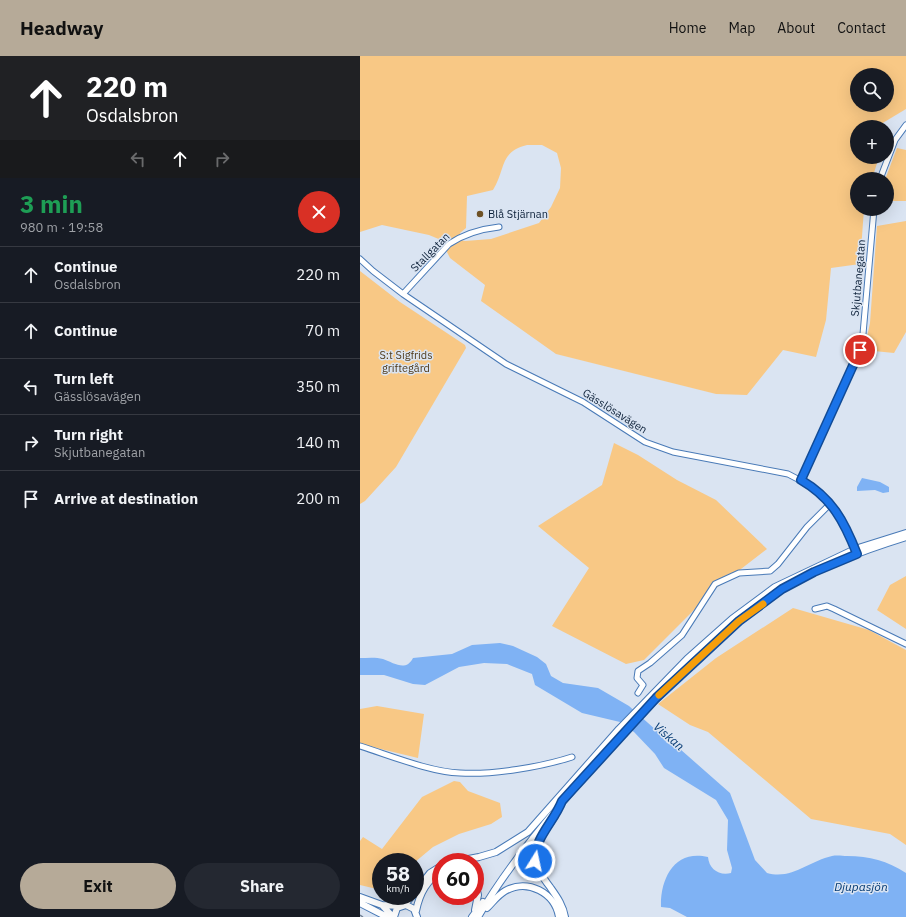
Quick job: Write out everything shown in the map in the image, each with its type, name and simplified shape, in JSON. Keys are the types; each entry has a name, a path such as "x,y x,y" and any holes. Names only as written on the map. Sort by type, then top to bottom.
{"main road":[{"path":"484,856 516,841 528,832 560,800 654,696 739,621 782,589 814,572 856,552 906,533"},
{"path":"856,552 906,537"},
{"path":"476,916 560,800"},
{"path":"560,800 558,811 539,842 535,856 536,867 560,902 565,917"},
{"path":"424,881 432,872"},
{"path":"417,916 425,887 432,879"},
{"path":"476,916 504,891 524,886 537,889 548,895 556,906 559,917"},
{"path":"360,897 384,907 393,917 395,911 402,905"},
{"path":"360,902 387,917"},
{"path":"384,907 402,905 410,906 417,916"},
{"path":"476,916 477,905"}],"street":[{"path":"883,172 895,140 906,125"},
{"name":"Skjutbanegatan","path":"801,480 860,350 863,334 873,216"},
{"name":"Stallgatan","path":"403,294 449,244 458,238 477,231 499,227"},
{"name":"Gässlösavägen","path":"360,258 373,271 403,294 506,364 583,402 645,442 673,452 784,474 801,480 811,486 840,516 856,552"},
{"path":"638,693 643,685 637,678 638,671 650,663 682,635 715,584 739,573 770,571 778,564 807,527 830,504"},
{"path":"815,609 827,606 906,644"},
{"path":"360,746 437,769 460,774 496,772 572,757"}],"green space":[{"path":"360,56 906,56 906,109 888,120 850,120 850,164 877,164 874,172 850,172 850,216 863,216 860,264 831,268 826,320 816,357 783,350 747,395 716,394 556,354 481,301 485,285 450,258 441,240 429,235 382,225 360,232","holes":["527,145 542,145 557,153 561,168 560,188 551,207 539,223 491,239 461,240 460,233 466,228 467,196 493,190 504,162 512,152"]},
{"path":"897,148 906,150 906,201 894,201 894,172 888,172 891,164 894,164 894,156"},
{"path":"906,221 906,332 894,353 864,350 870,323 877,226"},
{"name":"S:t Sigfrids griftegård","path":"360,271 400,302 465,345 466,348 396,467 365,501 360,504"},
{"path":"614,443 638,455 677,480 716,500 767,549 715,589 644,660 626,664 552,626 589,568 538,526 602,485"},
{"path":"906,576 906,629 877,610 890,585"},
{"path":"793,608 869,630 906,650 906,845 890,834 811,819 708,732 690,725 658,704 716,658"},
{"path":"377,706 424,714 418,758 360,744 360,709"},
{"path":"454,781 460,782 468,791 500,803 502,817 491,824 459,834 433,847 424,854 424,853 372,853 372,888 360,885 360,841 363,837 382,849 422,797"}],"water":[{"path":"862,478 880,482 889,487 889,492 883,493 875,490 857,491 857,487"},
{"name":"Djupasjön","path":"500,643 513,646 537,657 546,664 551,676 563,683 598,688 629,706 657,731 667,743 680,749 730,793 755,860 767,873 784,874 792,872 824,858 834,856 855,856 878,860 892,865 906,873 906,917 687,917 670,908 661,907 661,896 667,876 678,862 687,857 708,857 710,865 715,871 727,874 731,873 732,868 727,850 728,820 716,800 664,768 655,754 634,732 620,722 582,713 535,685 532,674 507,664 484,663 459,667 425,685 413,684 384,675 360,675 360,658 380,658 403,666 407,665 413,658 452,654 472,645"}],"slow traffic":[{"path":"659,695 739,621 763,604"}],"place":[{"name":"Blå Stjärnan","path":"480,214"}],"route":[{"path":"535,861 536,849 539,842 558,811 562,801 623,733 674,680 739,621 782,589 814,572 857,554 840,516 822,496 811,486 801,480 860,350"}],"water label":[{"name":"Viskan","path":"669,736"}]}
